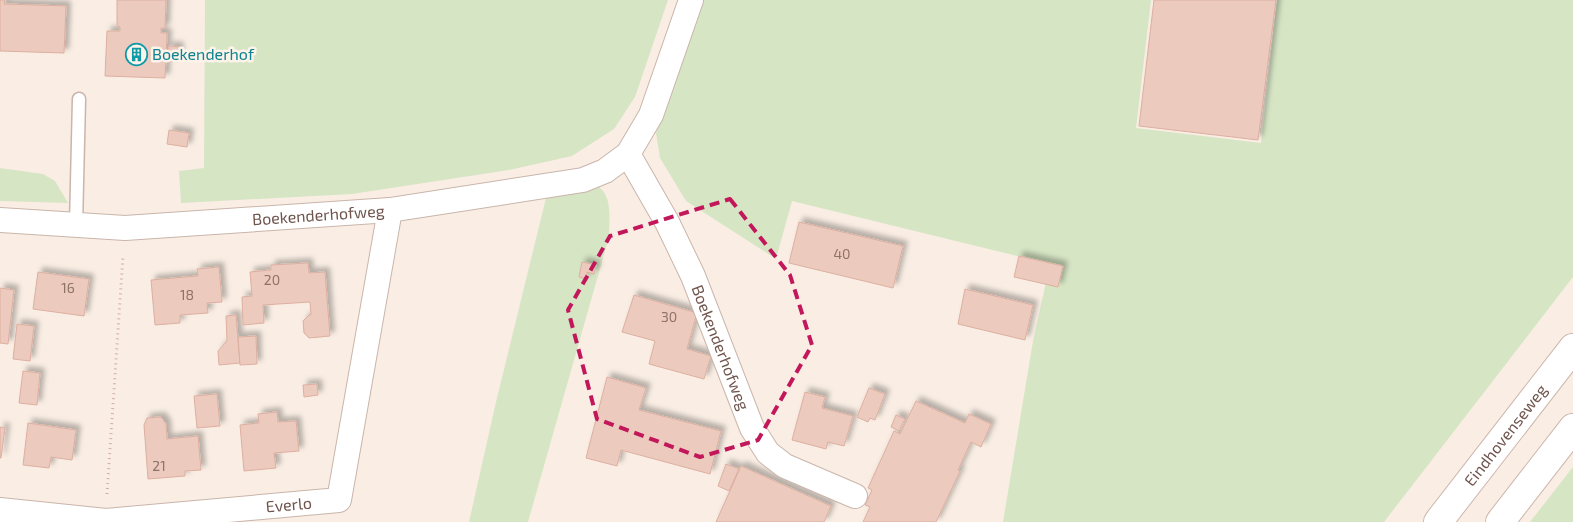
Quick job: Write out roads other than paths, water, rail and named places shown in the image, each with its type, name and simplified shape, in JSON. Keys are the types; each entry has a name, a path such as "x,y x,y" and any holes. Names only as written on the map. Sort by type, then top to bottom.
{"main road":[{"name":"Eindhovenseweg","path":"1438,522 1573,348"},
{"path":"1500,522 1573,428"}],"street":[{"name":"Boekenderhofweg","path":"0,220 125,228 390,210 584,180 605,171 628,154 651,114 691,0"},
{"name":"Boekenderhofweg","path":"628,154 667,222 694,276 752,428 768,454 785,466 855,496"},
{"name":"Everlo","path":"0,510 106,521 339,500 390,210"}],"lane":[{"path":"76,225 79,99"}],"place":[{"name":"Boekenderhof","path":"136,54"}]}
